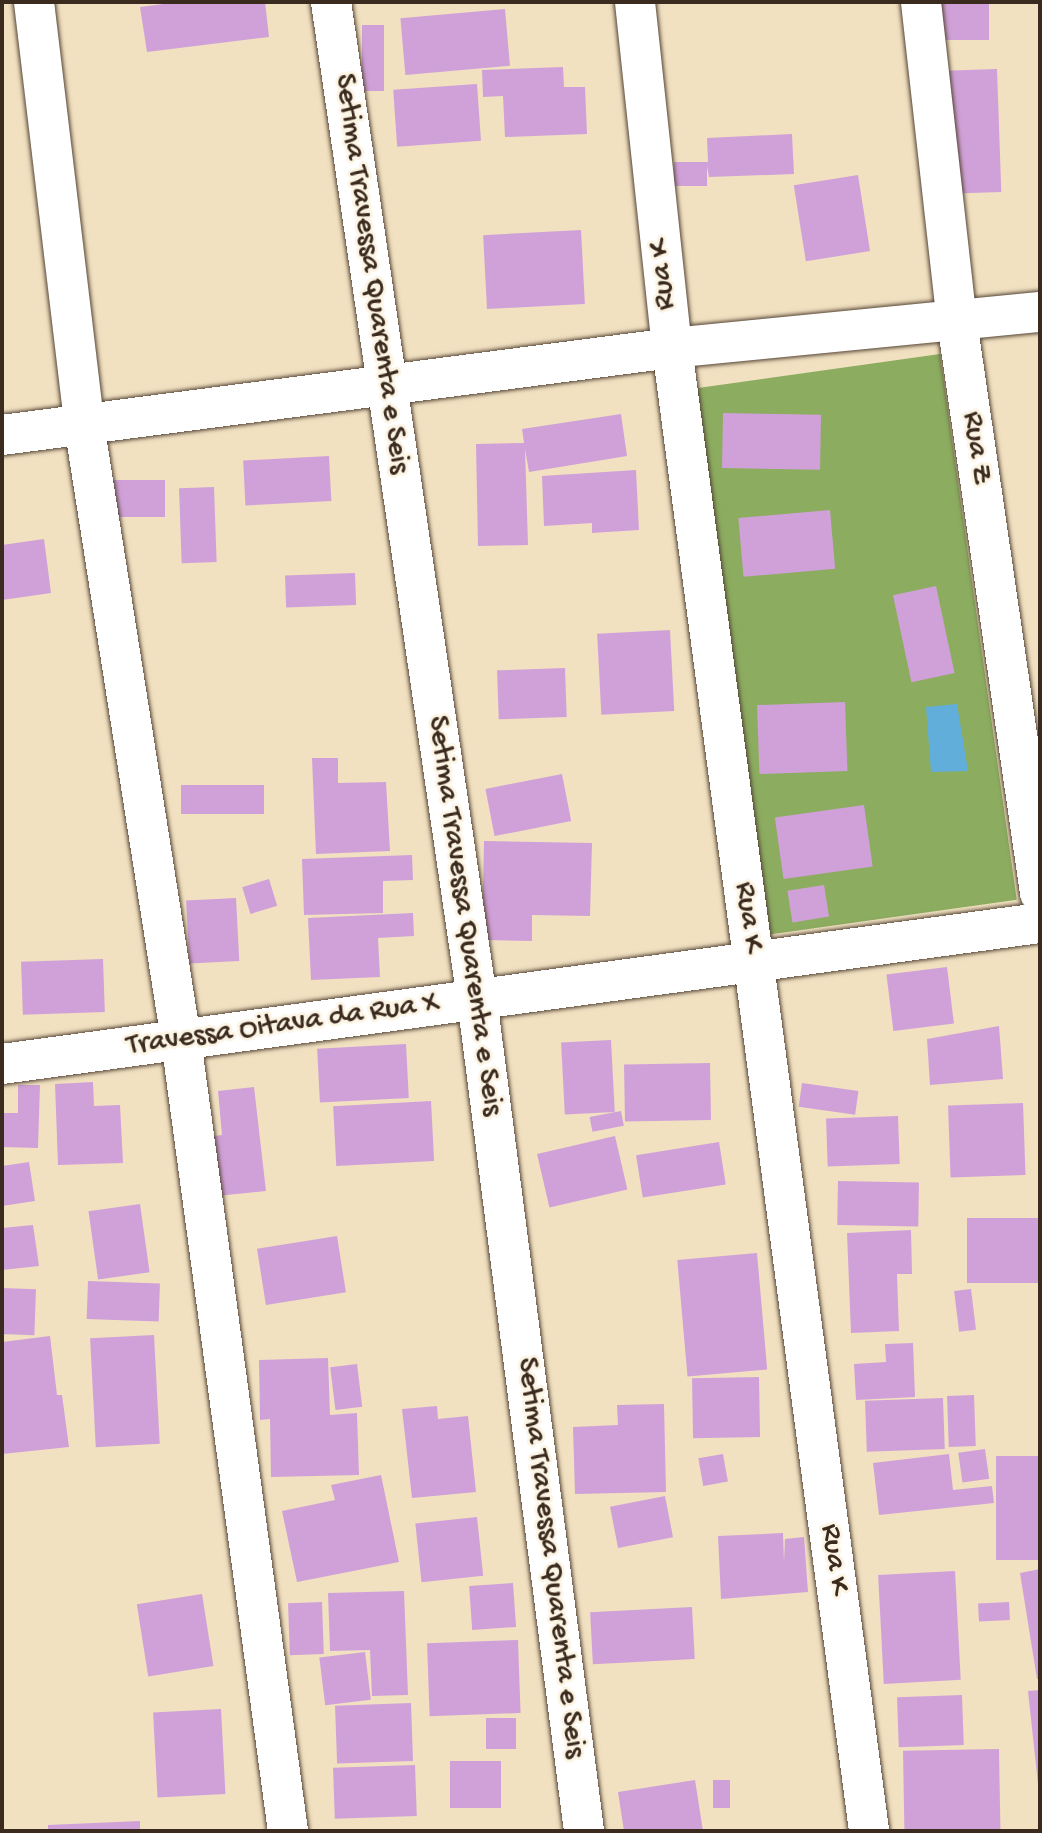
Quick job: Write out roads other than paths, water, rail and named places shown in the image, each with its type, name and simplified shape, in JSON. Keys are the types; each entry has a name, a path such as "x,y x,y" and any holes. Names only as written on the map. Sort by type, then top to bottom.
{"street":[{"path":"34,2 84,424 181,1040 288,1831"},
{"name":"Setima Travessa Quarenta e Seis","path":"331,2 477,999 584,1831"},
{"name":"Rua K","path":"635,2 672,348 869,1831"},
{"name":"Rua Z","path":"921,2 957,321 1040,893"},
{"path":"2,435 672,348 1040,312"},
{"name":"Travessa Oitava da Rua X","path":"2,1064 1040,923"}],"water":[{"path":"957,704 968,771 931,772 926,707"}]}
